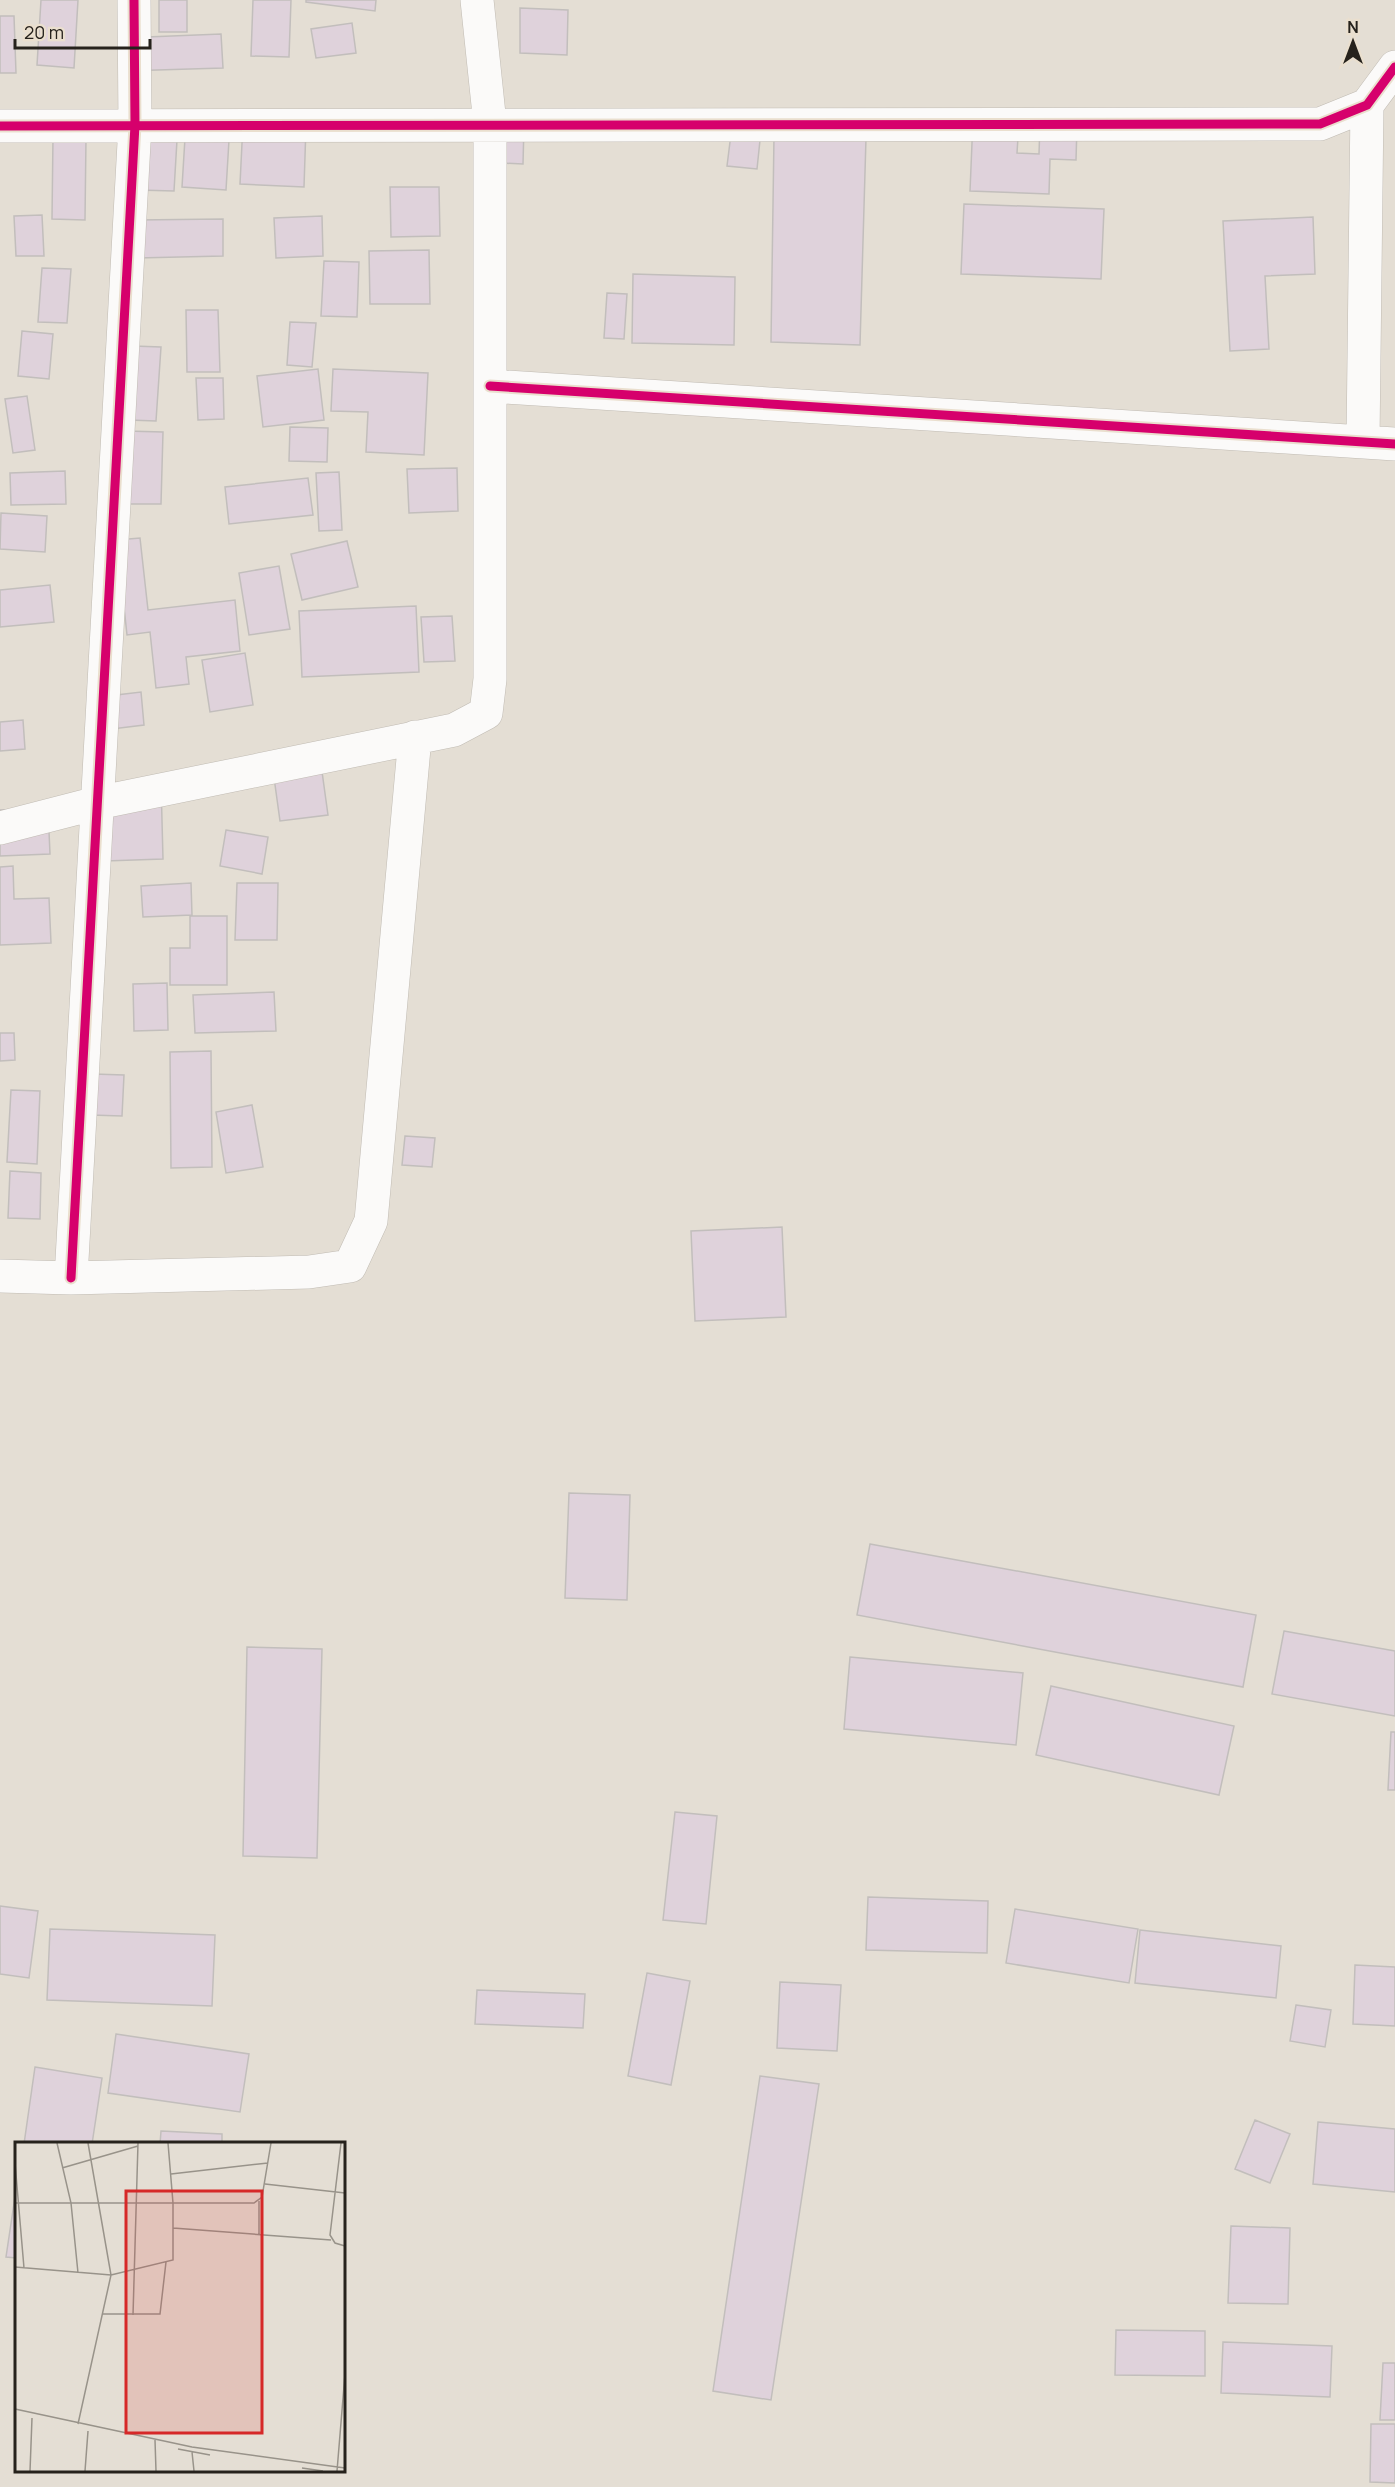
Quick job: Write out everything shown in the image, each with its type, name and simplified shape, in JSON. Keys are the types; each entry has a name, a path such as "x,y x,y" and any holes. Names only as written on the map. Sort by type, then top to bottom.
{"street":[{"path":"71,1278 135,125 134,0"},
{"path":"0,828 97,803 454,730 486,713 490,679 490,124 477,0"},
{"path":"0,126 1320,124 1367,105 1395,67"},
{"path":"490,386 1379,443 1367,105"},
{"path":"0,1276 71,1278 309,1272 350,1266 371,1221 415,737"}],"building":[{"path":"41,0 78,0 74,68 37,65"},
{"path":"159,0 187,0 187,32 159,32"},
{"path":"253,0 291,0 289,57 251,56"},
{"path":"306,0 376,0 375,11 306,2"},
{"path":"520,8 568,10 567,55 520,53"},
{"path":"0,16 14,16 16,73 0,73"},
{"path":"352,23 356,53 316,58 311,29"},
{"path":"221,34 223,68 124,71 122,38"},
{"path":"733,118 762,121 757,169 727,166"},
{"path":"973,119 1019,121 1017,153 1039,154 1040,124 1077,126 1076,160 1050,159 1049,194 970,191"},
{"path":"243,123 306,126 304,187 240,184"},
{"path":"503,125 524,125 523,164 502,163"},
{"path":"774,136 866,138 860,345 771,342"},
{"path":"53,137 86,138 85,220 52,219"},
{"path":"185,138 229,140 226,190 182,187"},
{"path":"141,139 177,140 174,191 138,190"},
{"path":"390,187 439,187 440,236 391,237"},
{"path":"964,204 1104,209 1101,279 961,274"},
{"path":"42,215 44,256 16,256 14,216"},
{"path":"322,216 323,256 276,258 274,218"},
{"path":"1313,217 1315,274 1265,276 1269,349 1230,351 1223,221"},
{"path":"223,219 223,256 137,258 136,220"},
{"path":"429,250 430,304 370,304 369,251"},
{"path":"324,261 359,262 357,317 321,316"},
{"path":"42,268 71,269 67,323 38,322"},
{"path":"633,274 735,277 734,345 632,343"},
{"path":"607,293 627,294 624,339 604,338"},
{"path":"186,310 218,310 220,372 187,372"},
{"path":"290,322 316,323 312,367 287,365"},
{"path":"22,331 53,334 49,379 18,376"},
{"path":"133,346 161,347 156,421 129,420"},
{"path":"318,369 324,420 263,427 257,376"},
{"path":"333,369 428,373 424,455 366,452 368,412 331,411"},
{"path":"196,378 223,378 224,419 198,420"},
{"path":"27,396 35,450 13,453 5,399"},
{"path":"290,427 328,428 327,462 289,461"},
{"path":"125,431 163,432 161,504 124,504"},
{"path":"457,468 458,511 409,513 407,469"},
{"path":"65,471 66,504 11,505 10,473"},
{"path":"339,472 342,530 319,531 316,473"},
{"path":"308,478 313,515 229,524 225,487"},
{"path":"1,513 47,516 45,552 0,549"},
{"path":"140,538 148,610 235,600 240,651 186,657 189,684 156,688 150,632 127,635 117,540"},
{"path":"347,541 358,587 302,600 291,554"},
{"path":"279,566 290,629 249,635 239,573"},
{"path":"50,585 54,622 0,627 0,590"},
{"path":"416,606 419,672 302,677 299,611"},
{"path":"452,616 455,661 424,662 421,617"},
{"path":"245,653 253,705 210,712 202,660"},
{"path":"141,692 144,725 112,729 108,696"},
{"path":"23,720 25,749 0,751 0,722"},
{"path":"320,757 328,815 280,821 272,763"},
{"path":"161,782 163,859 105,861 103,784"},
{"path":"48,809 50,854 0,856 0,810"},
{"path":"226,830 268,837 262,874 220,866"},
{"path":"13,866 14,899 49,898 51,943 0,945 0,867"},
{"path":"191,883 192,915 143,917 141,886"},
{"path":"237,883 278,883 277,940 235,940"},
{"path":"190,916 227,916 227,985 170,985 170,948 190,948"},
{"path":"167,983 168,1030 134,1031 133,984"},
{"path":"274,992 276,1031 195,1033 193,995"},
{"path":"0,1033 14,1033 15,1060 0,1061"},
{"path":"211,1051 212,1167 171,1168 170,1052"},
{"path":"93,1074 124,1075 122,1116 91,1115"},
{"path":"11,1090 40,1091 37,1164 7,1162"},
{"path":"252,1105 263,1167 226,1173 216,1112"},
{"path":"405,1136 435,1138 432,1167 402,1165"},
{"path":"10,1171 41,1173 40,1219 8,1218"},
{"path":"782,1227 786,1317 695,1321 691,1231"},
{"path":"569,1493 630,1495 627,1600 565,1598"},
{"path":"870,1544 1256,1615 1243,1687 857,1615"},
{"path":"1284,1631 1395,1651 1395,1716 1272,1694"},
{"path":"247,1647 322,1649 317,1858 243,1856"},
{"path":"850,1657 1023,1673 1016,1745 844,1729"},
{"path":"1051,1686 1234,1726 1219,1795 1036,1755"},
{"path":"1391,1732 1395,1732 1395,1790 1388,1790"},
{"path":"675,1812 717,1816 706,1924 663,1920"},
{"path":"868,1897 988,1901 987,1953 866,1950"},
{"path":"0,1906 38,1911 29,1978 0,1974"},
{"path":"1015,1909 1138,1929 1129,1983 1006,1963"},
{"path":"50,1929 215,1935 212,2006 47,2000"},
{"path":"1140,1930 1281,1946 1276,1998 1135,1983"},
{"path":"1355,1965 1395,1967 1395,2026 1353,2024"},
{"path":"647,1973 690,1981 671,2085 628,2076"},
{"path":"780,1982 841,1985 837,2051 777,2048"},
{"path":"477,1990 585,1994 583,2028 475,2024"},
{"path":"1296,2005 1331,2010 1325,2047 1290,2041"},
{"path":"116,2034 249,2054 240,2112 108,2093"},
{"path":"35,2067 102,2078 92,2142 24,2142"},
{"path":"760,2076 819,2084 771,2400 713,2391"},
{"path":"1255,2120 1290,2134 1270,2183 1235,2169"},
{"path":"1318,2122 1395,2129 1395,2192 1313,2184"},
{"path":"161,2131 222,2134 222,2142 160,2142"},
{"path":"15,2197 15,2258 6,2257"},
{"path":"1231,2226 1290,2228 1288,2304 1228,2303"},
{"path":"1116,2330 1205,2331 1205,2376 1115,2375"},
{"path":"1223,2342 1332,2346 1330,2397 1221,2393"},
{"path":"1383,2363 1395,2363 1395,2420 1380,2420"},
{"path":"1371,2424 1395,2424 1395,2483 1370,2482"}],"cycle path":[{"path":"71,1278 135,125 134,0"},
{"path":"0,126 1320,124 1367,105 1395,67"},
{"path":"490,386 1395,444"}]}
